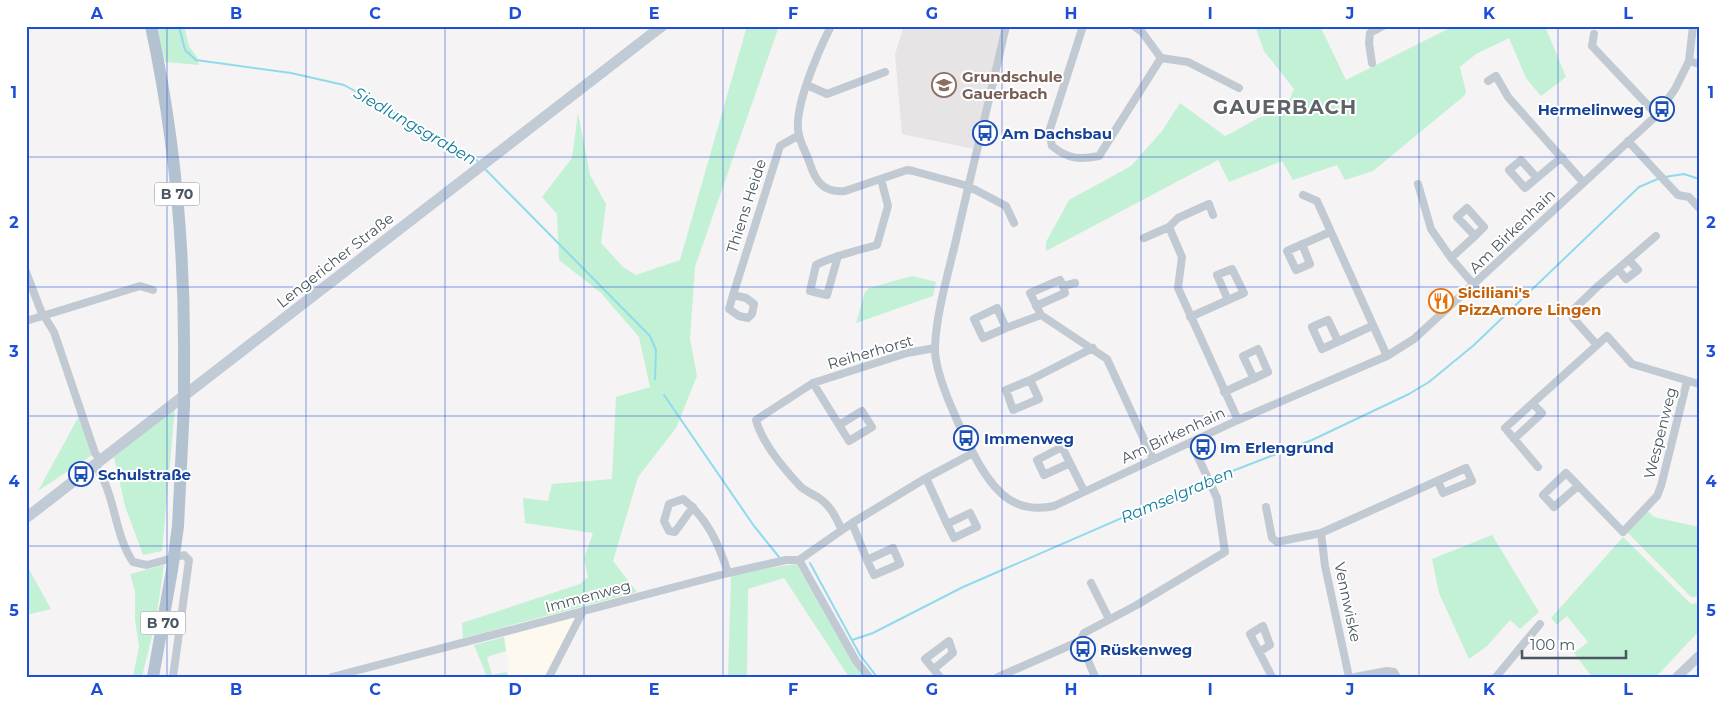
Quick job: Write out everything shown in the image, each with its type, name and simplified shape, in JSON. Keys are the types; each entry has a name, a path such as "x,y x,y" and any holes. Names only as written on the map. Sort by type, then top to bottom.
{"main road":[{"name":"B 70","path":"151,26 167,109 177,195 184,313 184,405 178,526 153,677"},
{"name":"Lengericher Straße","path":"26,518 662,26"}],"street":[{"path":"831,26 800,103 799,136 814,178 827,190 845,191 907,170 968,186 1006,206 1014,223"},
{"name":"Am Birkenhain","path":"1006,26 943,295 935,348 938,371 973,453 990,483 1013,503 1042,509 1054,506 1238,420 1387,356 1425,331 1657,115 1675,89 1689,61 1693,26"},
{"path":"1083,26 1049,132 1052,146 1064,156 1080,160 1099,156 1161,58"},
{"path":"1134,26 1142,32 1161,58 1188,62 1239,88"},
{"path":"1372,63 1370,33 1383,26"},
{"path":"1594,34 1592,46 1657,115"},
{"path":"1689,61 1699,64"},
{"path":"808,85 826,94 885,72"},
{"path":"1488,81 1496,76 1508,97 1583,182"},
{"name":"Thiens Heide","path":"733,295 780,146 799,136"},
{"path":"1628,141 1678,195 1688,197 1699,208"},
{"path":"1537,178 1562,157"},
{"path":"838,256 827,295 810,291 816,265 838,256 877,245 888,206 881,179"},
{"path":"1418,184 1431,229 1450,258 1475,286"},
{"path":"1303,195 1317,201 1387,356"},
{"path":"1144,238 1169,227 1178,218 1209,204 1213,215"},
{"path":"1169,227 1182,257 1178,288 1238,420"},
{"path":"1302,244 1330,232"},
{"path":"1450,258 1475,236"},
{"path":"1597,345 1573,318 1571,312 1656,236"},
{"path":"1618,269 1626,279 1638,270 1629,260"},
{"path":"26,272 29,285 54,332 126,549 133,562 147,565 184,555 189,560 174,677"},
{"path":"1036,306 1065,293 1060,280 1030,293 1036,306 1041,315 1107,360 1153,459"},
{"path":"1063,286 1075,283"},
{"path":"26,321 140,286 153,290"},
{"path":"1190,317 1228,300"},
{"path":"1006,328 997,308 974,318 983,338 1041,315"},
{"path":"1338,341 1372,326"},
{"path":"1538,467 1505,428 1607,336 1632,364 1682,377 1687,381 1699,384"},
{"name":"Reiherhorst","path":"842,530 833,511 822,500 801,487 774,453 758,428 756,420 813,383 907,353 935,348"},
{"path":"1030,380 1039,398 1013,410 1006,390 1030,380 1092,348"},
{"path":"1224,392 1254,379"},
{"name":"Wespenweg","path":"1578,486 1554,507 1543,496 1566,473 1623,532 1657,496 1687,381"},
{"name":"Reiherhorst","path":"813,383 839,425"},
{"path":"1514,439 1542,413 1533,404"},
{"path":"998,677 1080,642 1084,633 1135,606 1225,552 1221,518 1207,476 1192,442"},
{"name":"Immenweg","path":"332,677 728,573 786,560 799,560 852,523 926,478 973,453"},
{"path":"1070,463 1084,491"},
{"path":"926,478 948,524"},
{"path":"1266,507 1272,538 1277,542 1321,533 1438,481"},
{"path":"693,507 697,510 720,545 728,573"},
{"path":"852,523 867,560"},
{"name":"Vennwiske","path":"1321,533 1349,677"},
{"path":"799,560 856,661 869,677"},
{"path":"1091,583 1109,619"},
{"path":"548,677 583,611"},
{"path":"1496,677 1540,624"},
{"path":"1080,642 1095,677"},
{"path":"1259,652 1272,677"},
{"path":"1677,677 1699,656"},
{"path":"934,669 940,677"},
{"path":"1355,677 1387,671 1394,672 1397,677"}],"shaded area":[{"name":"Grundschule Gauerbach","path":"904,26 1002,28 974,149 902,134 895,54"},
{"path":"579,614 546,677 508,677 507,672 509,669 504,637"}],"green space":[{"path":"157,26 184,26 189,46 197,57 199,65 165,62"},
{"path":"747,26 779,26 695,267 690,339 697,376 676,428 638,477 613,561 637,592 463,638 462,623 580,584 588,577 584,558 593,533 525,523 523,498 548,501 552,484 612,479 616,397 650,387 639,337 601,293 559,260 557,214 542,197 572,158 578,113 590,175 606,204 601,243 623,267 636,275 680,260"},
{"path":"1255,26 1320,26 1346,80 1454,26 1545,26 1566,77 1541,96 1526,78 1509,38 1476,54 1460,67 1466,92 1464,96 1373,171 1345,180 1337,165 1293,180 1282,161 1229,182 1218,160 1046,251 1046,242 1069,200 1131,166 1162,131 1180,103 1225,136 1262,116 1285,110 1294,89 1264,51"},
{"path":"912,276 936,282 933,296 856,323 865,292 869,288"},
{"path":"175,407 162,551 143,555 125,506 114,457"},
{"path":"79,416 92,455 38,491"},
{"path":"1646,510 1654,517 1699,527 1699,596 1691,597 1627,532"},
{"path":"1492,535 1539,612 1520,629 1510,620 1487,646 1469,659 1439,593 1432,559"},
{"path":"1623,537 1691,604 1699,603 1699,631 1656,677 1592,677 1574,653 1588,642 1567,616 1557,625 1551,618"},
{"path":"26,564 51,609 26,615"},
{"path":"796,564 854,665 864,677 849,677 784,578 748,589 747,677 728,677 731,574"},
{"path":"164,565 156,620 142,677 133,677 139,646 135,620 135,591 130,574"},
{"path":"504,637 506,651 487,657 492,675 507,672 508,677 487,677 474,645"}],"waterway":[{"name":"Siedlungsgraben","path":"179,26 185,50 196,60 291,73 344,85 475,158 479,163"},
{"name":"Siedlungsgraben","path":"484,168 650,336 656,350 655,379"},
{"name":"Ramselgraben","path":"1665,177 1684,174 1699,179"},
{"name":"Ramselgraben","path":"1212,479 1312,440 1409,394 1429,382 1474,345 1639,187 1660,178"},
{"path":"664,395 754,526 779,557"},
{"name":"Ramselgraben","path":"852,640 873,633 963,587 1207,481"},
{"path":"810,563 860,655 877,677"}],"place":[{"name":"Grundschule Gauerbach","path":"944,85"},
{"name":"Hermelinweg","path":"1662,109"},
{"name":"Am Dachsbau","path":"985,133"},
{"name":"Siciliani's PizzAmore Lingen","path":"1441,301"},
{"name":"Immenweg","path":"966,438"},
{"name":"Im Erlengrund","path":"1203,447"},
{"name":"Schulstraße","path":"81,474"},
{"name":"Rüskenweg","path":"1083,649"}],"district":[{"name":"GAUERBACH","path":"1285,107"}]}
